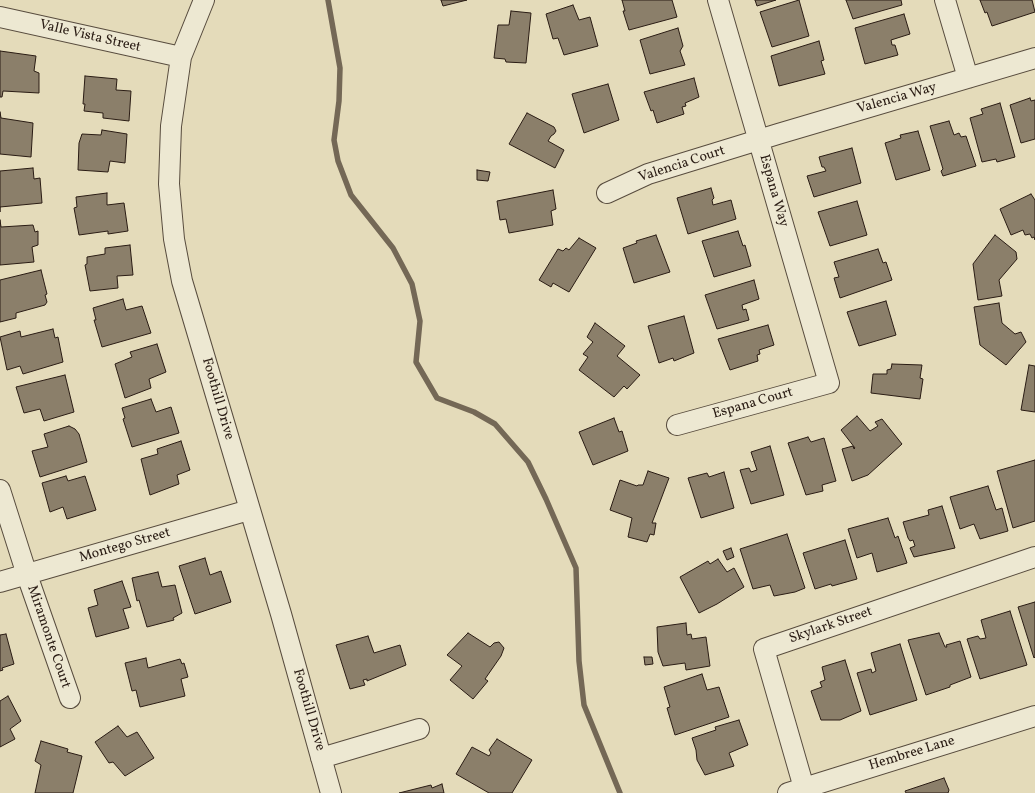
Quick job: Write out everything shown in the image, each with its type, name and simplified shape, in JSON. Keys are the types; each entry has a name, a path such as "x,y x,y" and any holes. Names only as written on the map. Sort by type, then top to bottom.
{"street":[{"name":"Foothill Drive","path":"204,0 180,57 170,141 169,184 174,239 182,281 281,614 331,793"},
{"name":"Espana Way","path":"718,0 829,383"},
{"path":"945,0 968,78"},
{"name":"Valle Vista Street","path":"0,17 180,57"},
{"name":"Valencia Way","path":"759,140 1035,58"},
{"name":"Valencia Court","path":"607,193 648,174 759,140"},
{"name":"Espana Court","path":"676,425 829,383"},
{"name":"Miramonte Court","path":"0,490 26,575 70,698"},
{"name":"Montego Street","path":"0,582 249,510"},
{"name":"Skylark Street","path":"796,790 764,649 1035,557"},
{"name":"Hembree Lane","path":"796,790 1035,716"},
{"path":"321,758 419,729"}],"building":[{"path":"441,0 467,0 443,6"},
{"path":"622,0 672,0 677,17 629,30 623,11 625,11"},
{"path":"755,0 776,0 757,6"},
{"path":"799,0 809,36 772,47 760,12"},
{"path":"846,0 901,0 902,5 853,19"},
{"path":"980,0 1032,0 1035,12 992,26 987,12 985,13"},
{"path":"573,5 579,20 590,17 598,46 564,55 558,38 553,39 546,14"},
{"path":"511,11 531,13 526,63 506,62 505,59 494,58 498,25 509,25"},
{"path":"904,14 910,34 891,40 892,45 895,45 898,55 865,64 855,28"},
{"path":"678,28 683,46 680,51 685,65 650,74 640,40"},
{"path":"819,41 824,60 821,61 825,74 779,86 771,56"},
{"path":"0,51 36,56 34,71 39,73 39,93 3,91 2,97 0,97"},
{"path":"85,76 117,79 116,90 131,91 129,121 103,118 103,113 84,111"},
{"path":"694,78 699,97 685,103 686,106 682,107 684,114 657,123 653,110 651,111 644,92"},
{"path":"608,84 619,120 584,133 572,94"},
{"path":"1030,98 1031,101 1035,100 1035,139 1021,143 1010,105"},
{"path":"1000,103 1015,157 997,162 996,159 982,162 970,118 983,114 981,109"},
{"path":"0,112 1,118 33,123 31,157 0,154"},
{"path":"527,113 554,127 556,131 548,141 564,150 555,168 509,144"},
{"path":"949,121 954,135 959,133 961,137 966,136 976,166 943,176 941,171 943,169 930,126"},
{"path":"102,130 127,134 125,163 110,161 108,172 78,170 79,143 82,134 101,135"},
{"path":"918,131 930,170 896,180 885,143 901,138 900,135"},
{"path":"852,148 861,183 814,197 807,176 826,171 824,167 822,167 819,157"},
{"path":"33,168 34,179 40,178 42,203 0,207 0,171"},
{"path":"477,170 490,172 488,181 477,180"},
{"path":"711,188 714,198 712,200 713,205 731,200 736,219 688,234 677,198"},
{"path":"553,190 556,209 551,211 553,225 509,233 506,219 500,220 497,201"},
{"path":"107,193 107,205 124,203 128,231 108,234 108,231 79,235 74,208 77,207 76,197"},
{"path":"1031,194 1035,200 1035,240 1030,234 1025,235 1023,230 1011,235 1000,209"},
{"path":"857,201 867,235 830,246 818,212"},
{"path":"0,220 1,227 33,225 35,232 38,231 38,245 32,247 34,262 0,265"},
{"path":"738,231 743,246 745,245 751,266 714,277 702,241"},
{"path":"656,235 670,272 634,283 623,248 637,243 636,241"},
{"path":"995,235 1016,252 1017,259 999,280 1002,296 978,300 973,264"},
{"path":"579,238 596,248 569,292 553,283 551,287 539,280 558,249 563,251 566,248 569,250"},
{"path":"130,245 133,275 117,276 118,288 90,291 85,265 87,264 87,257 105,254 105,248"},
{"path":"878,249 883,263 886,262 892,280 840,298 834,278 839,277 834,262"},
{"path":"41,270 47,294 45,295 47,302 45,305 16,313 16,318 0,322 0,280"},
{"path":"754,280 759,299 742,305 743,310 746,309 749,320 717,329 705,295"},
{"path":"123,299 126,310 142,306 151,333 102,347 94,320 96,320 93,308"},
{"path":"886,301 896,335 859,346 847,312"},
{"path":"999,303 1002,323 1015,334 1021,332 1026,342 1006,365 980,345 974,307"},
{"path":"684,316 694,353 674,361 673,358 659,363 648,326"},
{"path":"595,323 625,346 617,356 640,375 627,389 624,386 614,397 579,370 588,357 583,354 593,342 587,337"},
{"path":"768,325 774,345 759,350 760,354 757,355 758,361 730,370 718,339"},
{"path":"53,329 55,338 58,337 63,362 23,374 20,366 7,370 0,337 20,331 21,337"},
{"path":"157,344 166,372 149,379 151,388 125,398 115,364 132,357 130,352"},
{"path":"892,364 922,365 920,378 923,379 920,399 871,393 873,374 887,374 887,370 891,369"},
{"path":"1029,365 1035,366 1035,412 1021,410"},
{"path":"65,375 74,412 44,421 40,409 24,413 16,387"},
{"path":"151,399 156,412 171,407 179,433 132,447 123,419 125,418 122,408"},
{"path":"857,416 870,431 878,426 875,422 882,419 902,444 868,475 852,481 842,449 853,446 854,449 855,448 841,430"},
{"path":"614,418 619,432 622,431 628,451 593,465 579,432"},
{"path":"69,426 75,429 79,434 87,462 40,477 32,451 48,447 44,434"},
{"path":"808,437 811,442 824,438 836,481 822,485 823,491 806,495 788,443"},
{"path":"181,441 190,470 177,475 179,484 150,495 141,459 158,454 157,449"},
{"path":"770,446 784,495 751,504 740,470 749,468 751,472 757,470 751,452"},
{"path":"1035,460 1035,521 1013,528 997,471"},
{"path":"648,471 669,478 652,523 656,523 654,535 650,534 647,542 628,537 632,518 610,510 620,480 637,486 643,485"},
{"path":"724,472 734,508 701,518 688,478 707,473 709,477"},
{"path":"66,476 68,481 85,476 96,510 67,519 63,507 50,512 42,483"},
{"path":"988,486 996,510 1002,508 1008,531 980,539 974,524 960,529 950,497"},
{"path":"942,506 955,548 914,557 910,548 915,546 913,540 910,541 908,538 903,522 929,515 928,510"},
{"path":"888,518 895,538 898,536 907,563 877,572 872,553 857,558 848,529"},
{"path":"787,534 805,588 795,592 774,596 770,585 753,589 740,549"},
{"path":"845,540 857,579 815,589 803,553"},
{"path":"731,548 734,557 727,560 723,551"},
{"path":"205,558 210,575 221,571 231,602 195,614 179,566"},
{"path":"718,559 727,572 734,568 744,587 717,604 699,613 680,577 708,561 710,564"},
{"path":"158,572 162,587 175,585 182,613 173,618 174,620 147,627 139,600 137,601 132,578"},
{"path":"122,581 131,607 123,609 129,628 96,637 88,608 98,605 94,590"},
{"path":"1035,602 1035,657 1034,658 1018,607"},
{"path":"1010,611 1027,665 980,679 967,639 978,636 980,639 986,638 981,620"},
{"path":"686,623 687,635 691,634 692,639 706,637 710,666 686,670 685,663 663,666 658,652 657,627"},
{"path":"468,633 490,647 494,643 499,642 504,648 501,656 485,679 488,681 473,699 450,680 462,666 447,655"},
{"path":"939,633 945,647 947,647 946,645 960,641 971,677 950,685 950,687 926,695 908,640"},
{"path":"6,634 14,664 2,668 3,670 0,671 0,635"},
{"path":"368,636 374,653 400,645 406,665 367,681 367,679 363,680 365,685 350,689 336,645"},
{"path":"900,644 917,700 870,715 857,673 871,669 872,673 876,671 871,653"},
{"path":"644,657 652,657 653,664 645,665"},
{"path":"146,658 148,668 180,659 182,664 184,663 188,677 181,679 185,696 140,707 136,690 132,691 125,663"},
{"path":"845,660 861,711 840,720 821,720 811,691 822,687 820,682 825,680 822,667"},
{"path":"702,674 707,690 719,687 729,717 675,735 667,708 670,707 664,687"},
{"path":"8,696 21,721 10,729 15,739 0,747 0,701"},
{"path":"739,720 748,745 729,753 734,766 705,775 697,760 696,750 692,738 716,730 715,727"},
{"path":"118,726 127,737 137,732 154,758 125,776 113,762 109,763 95,742"},
{"path":"497,739 532,760 512,793 489,793 456,774 472,747 489,756 491,753 489,750"},
{"path":"41,741 68,749 67,752 82,756 73,793 35,793 41,765 35,761"},
{"path":"944,778 949,790 948,793 906,793 905,791"},
{"path":"442,784 444,793 399,793 431,785 432,788"}],"waterway":[{"path":"328,0 340,68 339,101 334,140 338,161 351,195 393,248 412,284 420,321 416,362 437,398 474,412 495,424 528,462 546,499 576,568 579,661 584,705 620,793"}]}
